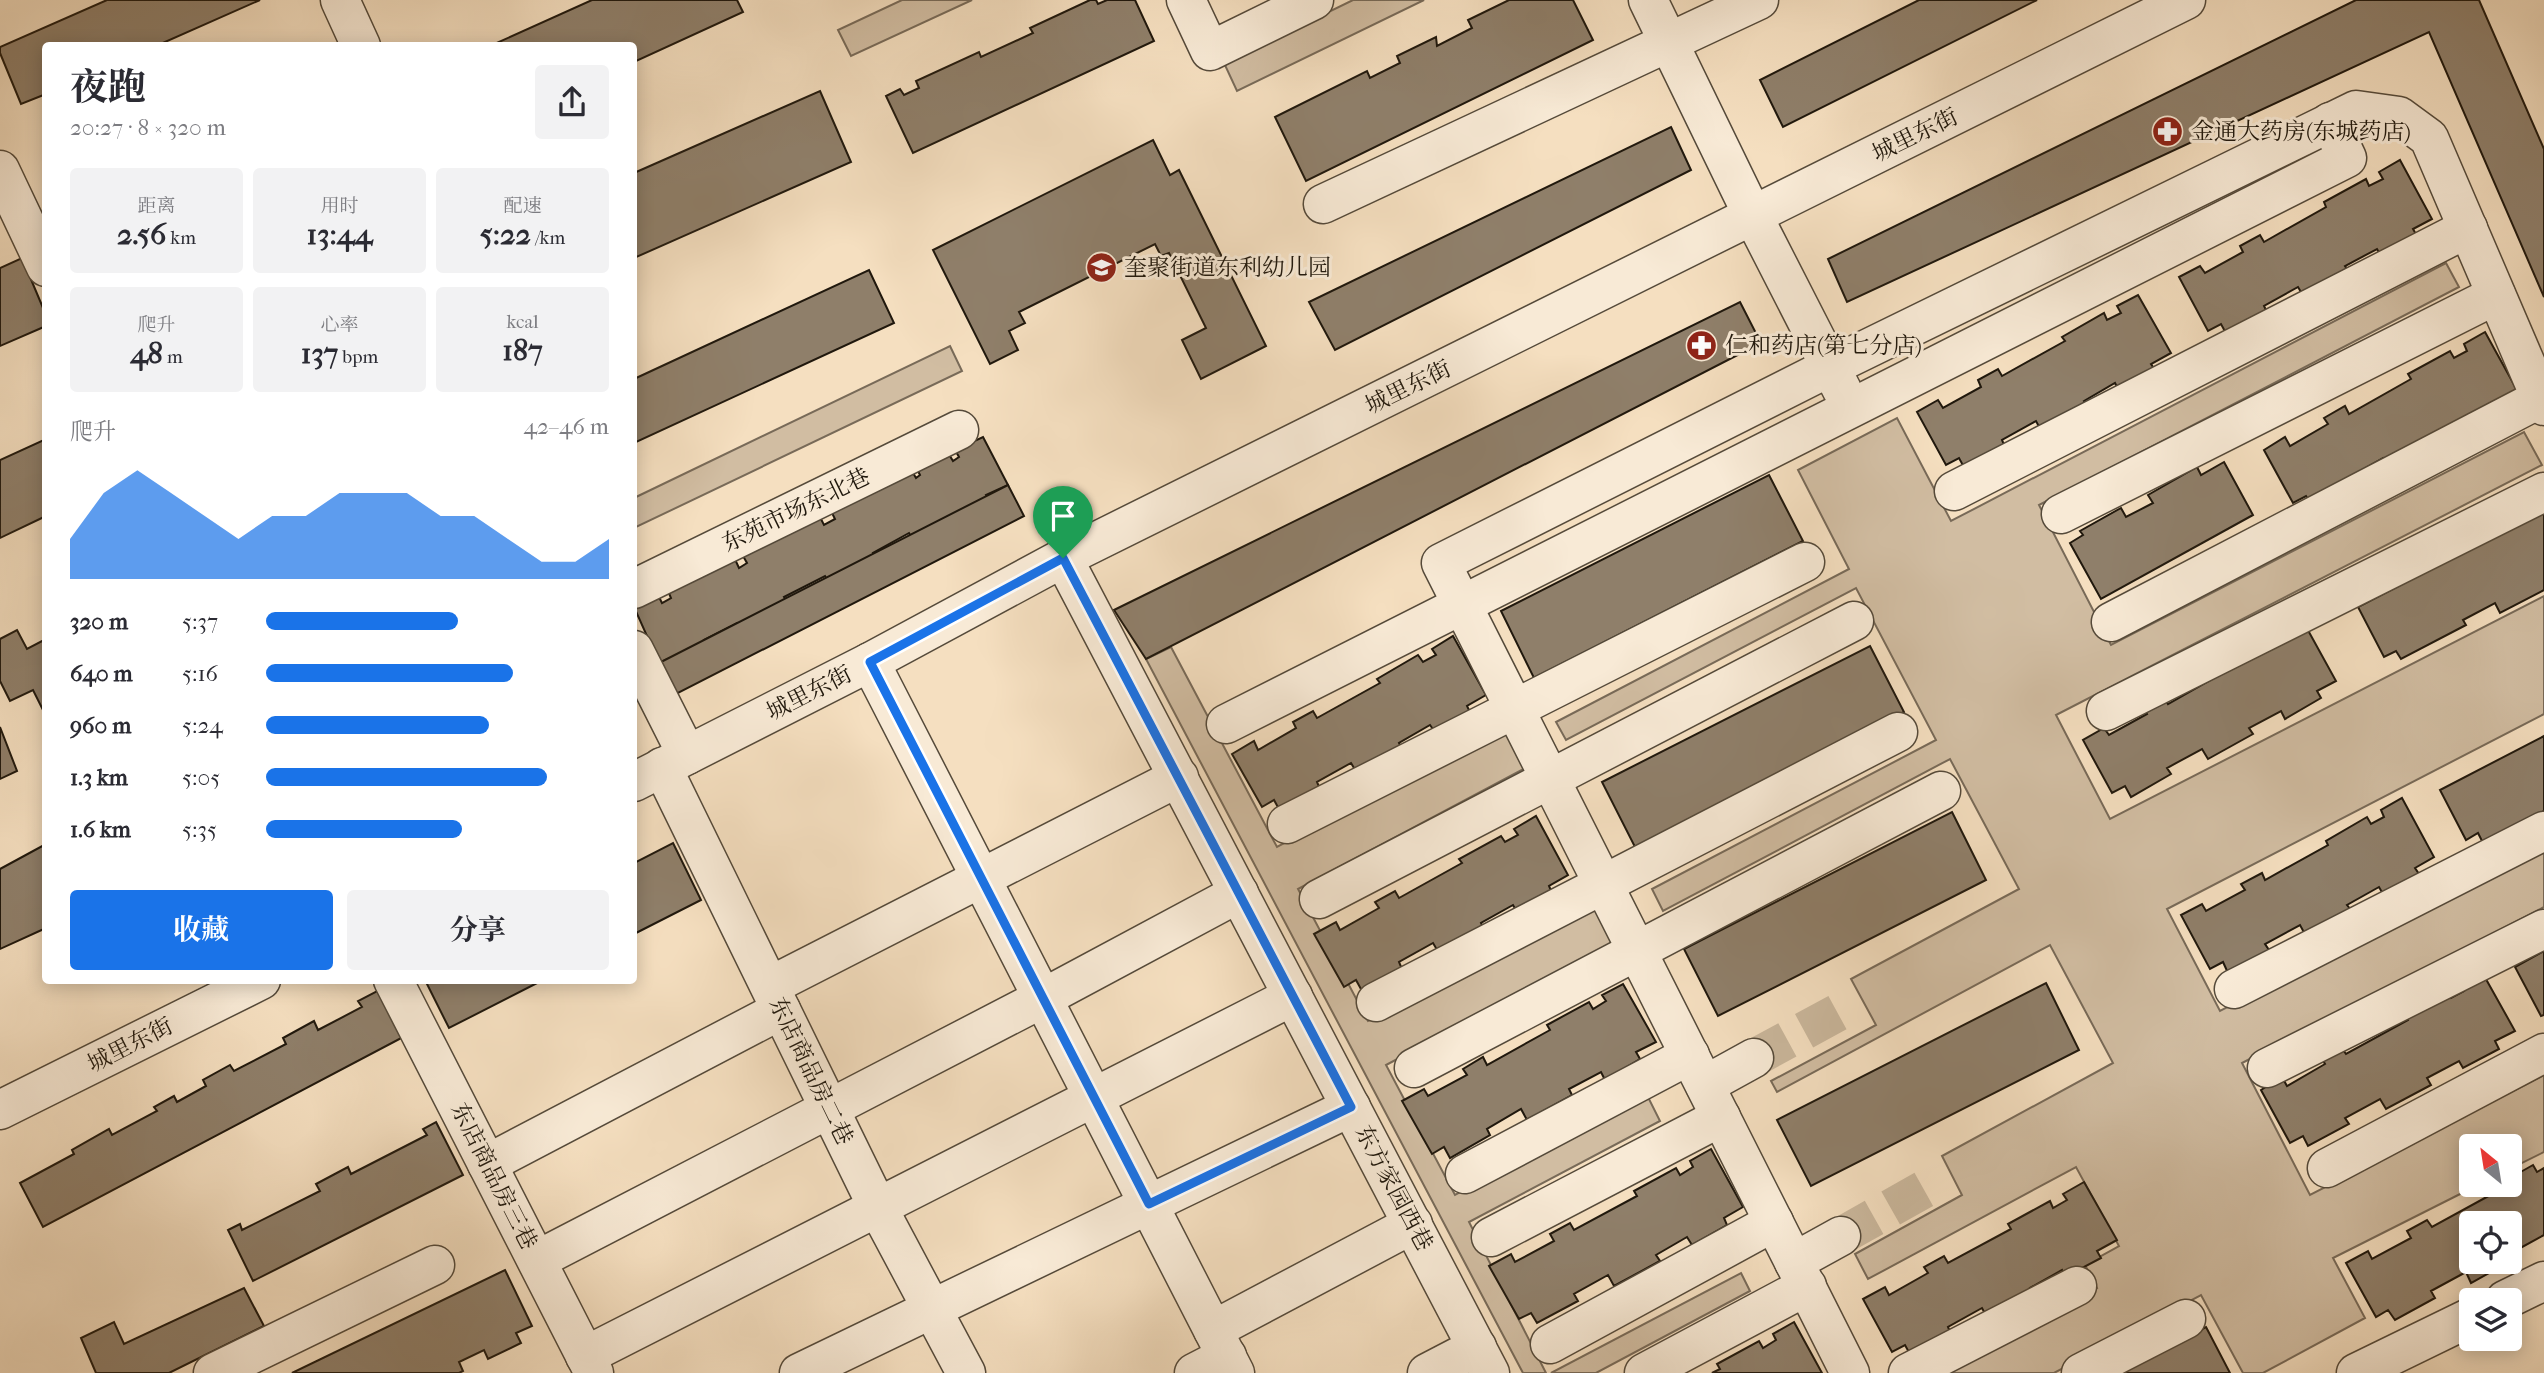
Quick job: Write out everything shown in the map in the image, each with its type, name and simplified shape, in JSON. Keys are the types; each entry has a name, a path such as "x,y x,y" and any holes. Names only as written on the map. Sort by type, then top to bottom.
{"street":[{"path":"340,0 359,42"},
{"path":"1186,0 1210,51 1314,0"},
{"path":"1648,0 1753,216 1851,408"},
{"path":"1323,204 1759,0"},
{"name":"城里东街","path":"661,768 870,662 1063,558 2186,0"},
{"path":"1850,1373 1441,563 1830,367 2330,122 2356,110 2399,117 2429,138 2542,402 2111,622"},
{"path":"1226,724 2347,158 2330,122"},
{"path":"0,170 42,259"},
{"path":"1954,491 2468,228"},
{"path":"2061,514 2496,295"},
{"name":"东苑市场东北巷","path":"637,588 959,430"},
{"path":"2106,711 2544,492"},
{"name":"东方家园西巷","path":"1063,558 1484,1360"},
{"path":"1287,824 1805,562"},
{"path":"1319,898 1854,621"},
{"path":"870,662 1149,1204 1217,1358 1413,1224"},
{"path":"637,663 661,768"},
{"path":"1376,1002 1898,732"},
{"name":"东店商品房二巷","path":"661,768 878,1208 966,1373"},
{"path":"487,1164 982,878 1178,778"},
{"path":"1414,1068 1941,791"},
{"path":"2234,989 2544,831"},
{"path":"537,1260 1043,998 1239,893"},
{"path":"2267,1068 2544,929"},
{"name":"城里东街","path":"0,1110 253,984"},
{"name":"东店商品房三巷","path":"395,984 590,1365"},
{"path":"590,1365 878,1208 1293,996"},
{"path":"2327,1168 2544,1053"},
{"path":"1491,1237 1705,1086 1754,1058"},
{"path":"1465,1174 1705,1086"},
{"path":"799,1373 1351,1107"},
{"path":"1550,1344 1774,1222"},
{"path":"1644,1373 1801,1274 1841,1236"},
{"path":"213,1373 435,1265"},
{"path":"2522,1292 2544,1282"},
{"path":"1908,1373 2077,1286"},
{"path":"2081,1373 2186,1319"},
{"path":"2356,1373 2459,1323"},
{"path":"1427,1373 1484,1360"}],"shaded area":[{"path":"902,0 972,0 851,56 838,30"},
{"path":"1353,0 1424,0 1237,91 1224,63"},
{"path":"2446,263 2459,287 2039,505 2111,645 2524,432 2542,465 2056,715 2110,819 2544,596 2544,714 2167,909 2220,1011 2544,844 2544,907 2242,1063 2310,1195 2544,1075 2544,1152 2522,1163 2522,1134 2459,1134 2459,1195 2333,1258 2365,1318 2263,1373 2243,1373 2201,1295 2054,1373 1938,1373 2097,1288 2085,1265 2119,1246 2076,1167 1868,1279 1855,1254 1962,1195 1942,1156 2113,1063 2050,945 1777,1092 1771,1081 1876,1025 1851,979 2019,889 1950,759 1663,911 1652,889 1936,740 1856,588 1566,740 1556,722 1849,569 1798,470 1897,418 1951,521"},
{"path":"950,346 962,371 637,527 637,497"},
{"path":"1171,647 1277,847 1509,725 1531,765 1298,889 1368,1021 1600,898 1622,940 1386,1065 1455,1195 1646,1093 1660,1121 1469,1222 1546,1373 1523,1373 1146,659"},
{"path":"1741,1273 1750,1291 1596,1373 1551,1373"}],"building":[{"path":"107,0 260,0 165,42 42,42 42,96 21,104 0,47"},
{"path":"592,0 737,0 743,12 637,61 637,42 499,42"},
{"path":"1090,0 1096,0 1098,4 1107,0 1135,0 1154,41 913,153 886,96 900,89 904,95 919,88 916,81 979,52 981,57 1033,33 1030,28"},
{"path":"1509,0 1573,0 1593,40 1306,181 1275,117 1367,71 1370,78 1400,63 1397,56 1436,37 1437,46 1472,28 1468,20"},
{"path":"1919,0 2037,0 1783,127 1760,80"},
{"path":"2356,0 2479,0 2544,149 2544,297 2429,32 1847,302 1828,259"},
{"path":"820,91 851,162 637,257 637,172"},
{"path":"1671,127 1691,170 1335,350 1309,302"},
{"path":"1153,140 1170,175 1179,170 1266,346 1201,379 1182,340 1206,328 1169,253 1161,256 1155,244 1019,312 1025,323 1009,331 1018,350 990,364 933,250"},
{"path":"2400,160 2432,219 2413,229 2417,236 2381,256 2377,249 2345,266 2349,272 2304,297 2298,287 2264,306 2267,312 2227,335 2221,324 2208,331 2179,277 2200,266 2205,273 2243,252 2240,246 2260,235 2264,242 2326,207 2324,202 2366,179 2369,186 2383,179 2379,172"},
{"path":"22,258 42,306 42,328 0,346 0,268"},
{"path":"869,270 894,323 637,442 637,378"},
{"path":"2138,295 2171,353 2151,364 2155,370 2119,391 2115,383 2084,401 2087,406 2042,432 2036,421 2002,440 2005,447 1965,469 1959,458 1946,465 1917,412 1938,400 1943,408 1981,387 1978,380 1998,369 2002,376 2065,341 2062,337 2104,313 2107,320 2121,313 2117,306"},
{"path":"1740,302 1761,343 1146,659 1114,610"},
{"path":"2485,332 2517,390 2389,469 2383,458 2348,478 2312,506 2306,496 2293,503 2264,450 2285,437 2290,446 2328,424 2324,418 2345,406 2349,414 2411,379 2408,374 2450,351 2454,358 2467,351 2464,344"},
{"path":"983,437 1008,485 986,495 992,506 970,518 966,509 940,523 944,529 915,544 909,533 873,553 877,560 830,585 825,576 784,597 790,607 742,632 737,623 704,640 709,649 676,666 672,657 659,663 637,614 637,606 658,595 662,603 671,598 668,591 734,557 739,568 747,563 743,556 820,517 824,525 835,519 832,513 912,471 916,478 920,475 916,467 947,451 953,461 959,457 955,450"},
{"path":"42,441 42,518 0,538 0,460"},
{"path":"2224,462 2253,515 2101,599 2070,543 2083,535 2080,531 2121,508 2126,517 2153,503 2148,495 2197,467 2201,475"},
{"path":"1769,475 1803,541 1534,678 1501,611"},
{"path":"1008,485 1024,516 676,694 659,663"},
{"path":"2544,510 2544,590 2500,613 2495,603 2463,620 2466,625 2401,659 2396,651 2384,657 2358,607"},
{"path":"2304,623 2336,681 2317,691 2321,698 2285,719 2281,711 2249,728 2253,734 2208,759 2202,749 2167,768 2171,774 2131,797 2125,786 2112,793 2083,740 2104,728 2109,735 2147,714 2144,708 2164,696 2168,704"},
{"path":"17,630 27,649 42,641 42,708 33,690 10,701 0,681 0,639"},
{"path":"1453,636 1486,695 1467,706 1470,712 1435,732 1430,725 1399,743 1402,749 1357,773 1351,763 1317,782 1320,789 1280,811 1274,800 1262,807 1232,754 1254,741 1258,750 1296,728 1293,722 1313,711 1317,718 1380,683 1377,679 1418,655 1423,662 1436,655 1432,649"},
{"path":"1870,646 1904,712 1636,849 1602,782"},
{"path":"0,727 17,771 0,779"},
{"path":"2544,736 2544,811 2483,843 2478,833 2466,840 2440,790"},
{"path":"2402,798 2434,857 2415,868 2419,874 2383,894 2379,887 2347,905 2351,910 2306,936 2300,925 2265,944 2269,950 2228,973 2223,962 2210,969 2181,915 2202,904 2206,911 2245,890 2241,884 2262,873 2265,880 2328,845 2326,841 2367,817 2371,824 2384,817 2381,810"},
{"path":"1952,812 1986,880 1718,1016 1684,949"},
{"path":"1536,816 1568,875 1549,886 1552,893 1517,912 1513,905 1481,923 1484,929 1439,953 1433,943 1399,962 1402,969 1362,991 1356,980 1344,987 1314,934 1336,922 1340,930 1379,908 1375,902 1395,891 1399,898 1462,863 1459,859 1501,836 1505,842 1518,835 1514,829"},
{"path":"673,843 701,900 637,932 637,861"},
{"path":"42,846 42,930 0,949 0,869"},
{"path":"2544,951 2544,1015 2541,1016 2515,967"},
{"path":"2482,972 2515,1031 2495,1041 2499,1049 2463,1068 2459,1061 2427,1078 2431,1085 2386,1109 2380,1099 2345,1118 2349,1124 2308,1146 2303,1136 2290,1143 2261,1090 2282,1077 2287,1086 2325,1064 2321,1057 2341,1047 2346,1054 2408,1020 2406,1014 2447,992 2451,998 2464,991 2461,984"},
{"path":"2046,983 2079,1050 1811,1186 1777,1120"},
{"path":"427,984 535,984 449,1028"},
{"path":"1623,984 1656,1042 1636,1052 1640,1059 1605,1080 1601,1072 1569,1089 1572,1095 1527,1120 1521,1109 1487,1129 1490,1135 1450,1158 1444,1147 1432,1154 1402,1101 1424,1089 1428,1096 1467,1075 1463,1069 1483,1057 1487,1065 1550,1030 1547,1025 1589,1002 1593,1009 1606,1001 1602,995"},
{"path":"383,988 407,1035 43,1227 20,1183 74,1154 72,1150 109,1129 112,1135 157,1111 154,1107 174,1096 177,1102 206,1086 203,1080 230,1065 234,1071 286,1044 283,1038 314,1021 318,1030 362,1007 358,1001"},
{"path":"436,1122 463,1175 253,1281 228,1230 240,1224 242,1230 320,1191 316,1184 348,1167 351,1174 427,1135 423,1129"},
{"path":"1711,1149 1743,1207 1724,1218 1727,1225 1692,1245 1687,1237 1656,1255 1660,1261 1614,1286 1608,1275 1574,1294 1578,1301 1537,1323 1531,1313 1519,1319 1489,1266 1511,1254 1515,1262 1554,1241 1550,1234 1570,1223 1574,1230 1637,1196 1634,1191 1676,1168 1680,1175 1693,1167 1690,1161"},
{"path":"2533,1165 2537,1172 2544,1168 2544,1235 2522,1247 2522,1211 2461,1211 2487,1197 2522,1197 2522,1171"},
{"path":"2084,1182 2117,1240 2097,1251 2101,1258 2065,1277 2062,1270 2030,1288 2033,1294 1988,1319 1982,1308 1948,1327 1951,1334 1911,1356 1905,1345 1892,1352 1863,1299 1885,1287 1889,1295 1928,1273 1924,1267 1944,1256 1948,1263 2011,1229 2008,1224 2050,1201 2053,1208 2067,1200 2063,1194"},
{"path":"2459,1212 2459,1274 2462,1274 2431,1291 2435,1298 2395,1320 2388,1310 2376,1317 2346,1263 2368,1251 2372,1259 2411,1238 2407,1231 2427,1220 2432,1227"},
{"path":"505,1270 532,1326 516,1333 521,1343 488,1359 484,1350 459,1362 463,1371 459,1373 292,1373"},
{"path":"2467,1274 2487,1274 2471,1283"},
{"path":"244,1288 264,1326 169,1373 96,1373 81,1338 114,1322 124,1344"},
{"path":"1794,1322 1822,1373 1712,1373 1720,1369 1717,1364 1759,1341 1763,1348 1776,1340 1773,1334"},
{"path":"2206,1327 2230,1373 2118,1373"}],"tunnel":[{"path":"1754,1058 1846,1008"},
{"path":"1841,1236 1937,1182"}],"place":[{"name":"金通大药房(东城药店)","path":"2168,131"},
{"name":"奎聚街道东利幼儿园","path":"1101,267"},
{"name":"仁和药店(第七分店)","path":"1702,345"}],"route":[{"path":"1063,558 1351,1107 1149,1204 870,662 1063,558"}]}
